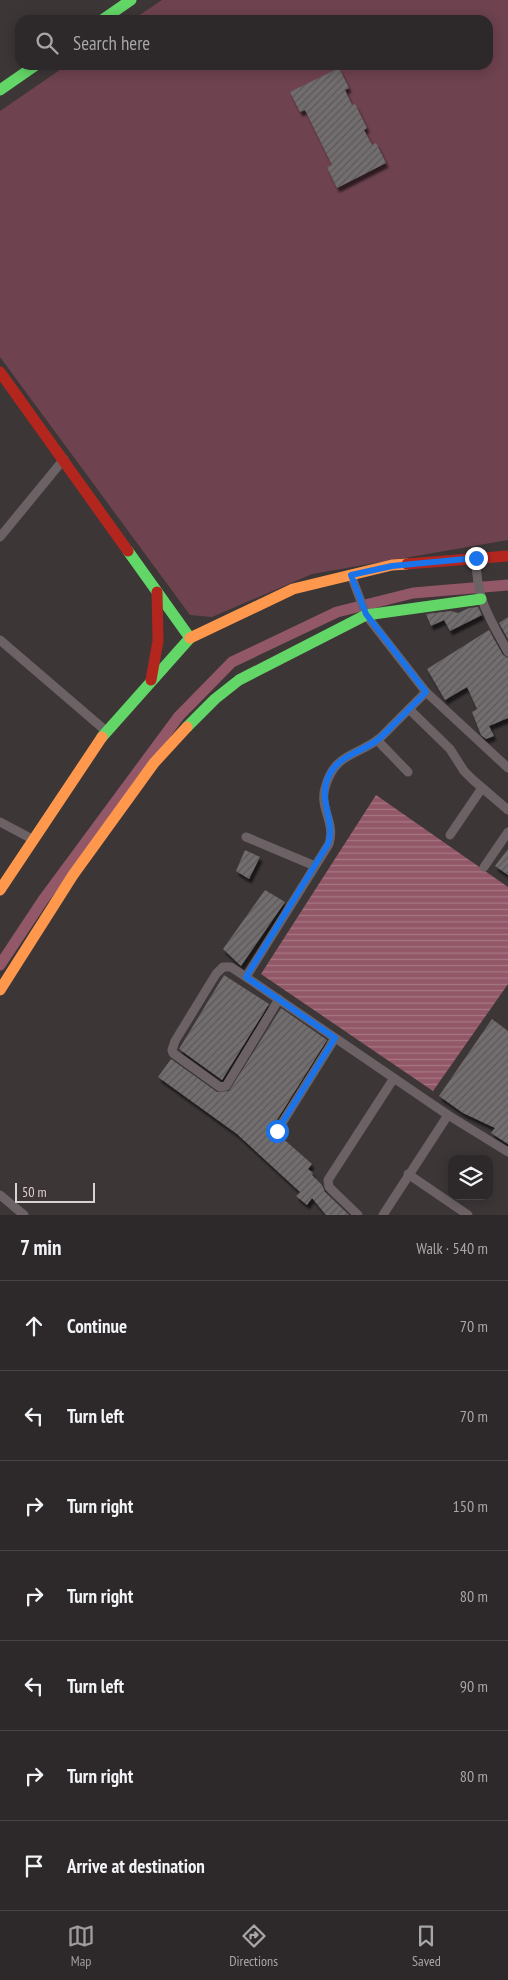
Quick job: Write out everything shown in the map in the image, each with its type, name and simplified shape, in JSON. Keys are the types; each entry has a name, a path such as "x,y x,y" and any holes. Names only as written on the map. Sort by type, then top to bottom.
{"street":[{"path":"109,15 131,0"},
{"path":"0,90 29,70"},
{"path":"0,372 64,459 190,638"},
{"path":"0,537 64,459"},
{"path":"0,890 106,731 190,638 293,588 392,566 508,556"},
{"path":"476,558 476,575 480,596 508,652"},
{"path":"351,575 365,611 426,692 508,768"},
{"path":"151,682 158,641 157,591"},
{"path":"0,990 73,875 154,763 215,699 239,680 365,611 480,596"},
{"path":"0,640 106,731"},
{"path":"246,977 328,844 331,835 324,794 327,780 338,762 347,755 377,740 426,692"},
{"path":"408,709 450,749 464,771 508,810"},
{"path":"377,740 408,772"},
{"path":"450,835 482,788"},
{"path":"0,822 34,840"},
{"path":"484,867 508,832"},
{"path":"246,837 315,866"},
{"path":"279,1000 226,1086 220,1087 178,1058 172,1050 175,1041 216,974 223,967 228,966 246,977 448,1115 508,1152"},
{"path":"277,1131 335,1038"},
{"path":"358,1215 329,1187 328,1180 394,1078"},
{"path":"383,1215 448,1115"},
{"path":"408,1174 468,1215"},
{"path":"0,1195 24,1215"}],"shaded area":[{"path":"162,0 508,0 508,540 312,574 212,617 190,615 0,357 0,111 60,70 493,70 493,15 140,15"},
{"path":"376,795 508,887 508,984 433,1091 261,974"}],"building":[{"path":"335,70 340,70 349,88 345,90 352,105 355,104 367,128 364,130 372,145 376,143 386,163 337,188 327,167 332,165 305,110 300,112 290,92"},
{"path":"478,607 482,615 450,631 444,620 431,626 426,614 451,611 458,613 469,608"},
{"path":"508,617 508,639 499,623"},
{"path":"489,630 503,655 508,658 508,718 489,726 494,736 486,739 481,735 472,712 477,709 467,687 445,700 427,669"},
{"path":"508,849 508,875 495,866"},
{"path":"245,850 260,857 249,879 236,871"},
{"path":"265,890 285,902 241,966 223,949"},
{"path":"224,975 269,1004 222,1080 179,1049"},
{"path":"281,1008 327,1040 272,1128 271,1133 274,1136 280,1136 312,1164 308,1169 313,1173 312,1175 322,1185 325,1192 349,1215 326,1215 312,1198 307,1205 296,1196 300,1192 237,1134 158,1077 171,1059 217,1092 229,1091"},
{"path":"492,1019 508,1031 508,1144 491,1133 495,1128 463,1113 439,1096"}],"waterway":[{"path":"0,965 43,900 179,716 232,662 337,612 413,593 508,585"}],"traffic: fast":[{"path":"109,15 131,0"},
{"path":"0,90 29,70"},
{"path":"102,737 190,638 128,551"},
{"path":"187,727 215,699 239,680 366,615 481,599"}],"traffic: slow":[{"path":"190,638 293,589 392,565 407,564"},
{"path":"0,990 73,875 154,763 187,727"},
{"path":"0,890 102,737"}],"traffic: jam":[{"path":"0,372 128,551"},
{"path":"407,564 508,556"},
{"path":"151,680 158,641 157,592"}],"route":[{"path":"277,1131 335,1038 246,977 328,844 331,828 324,794 327,780 332,770 347,755 377,740 426,692 366,614 351,575 392,566 476,558"}]}
